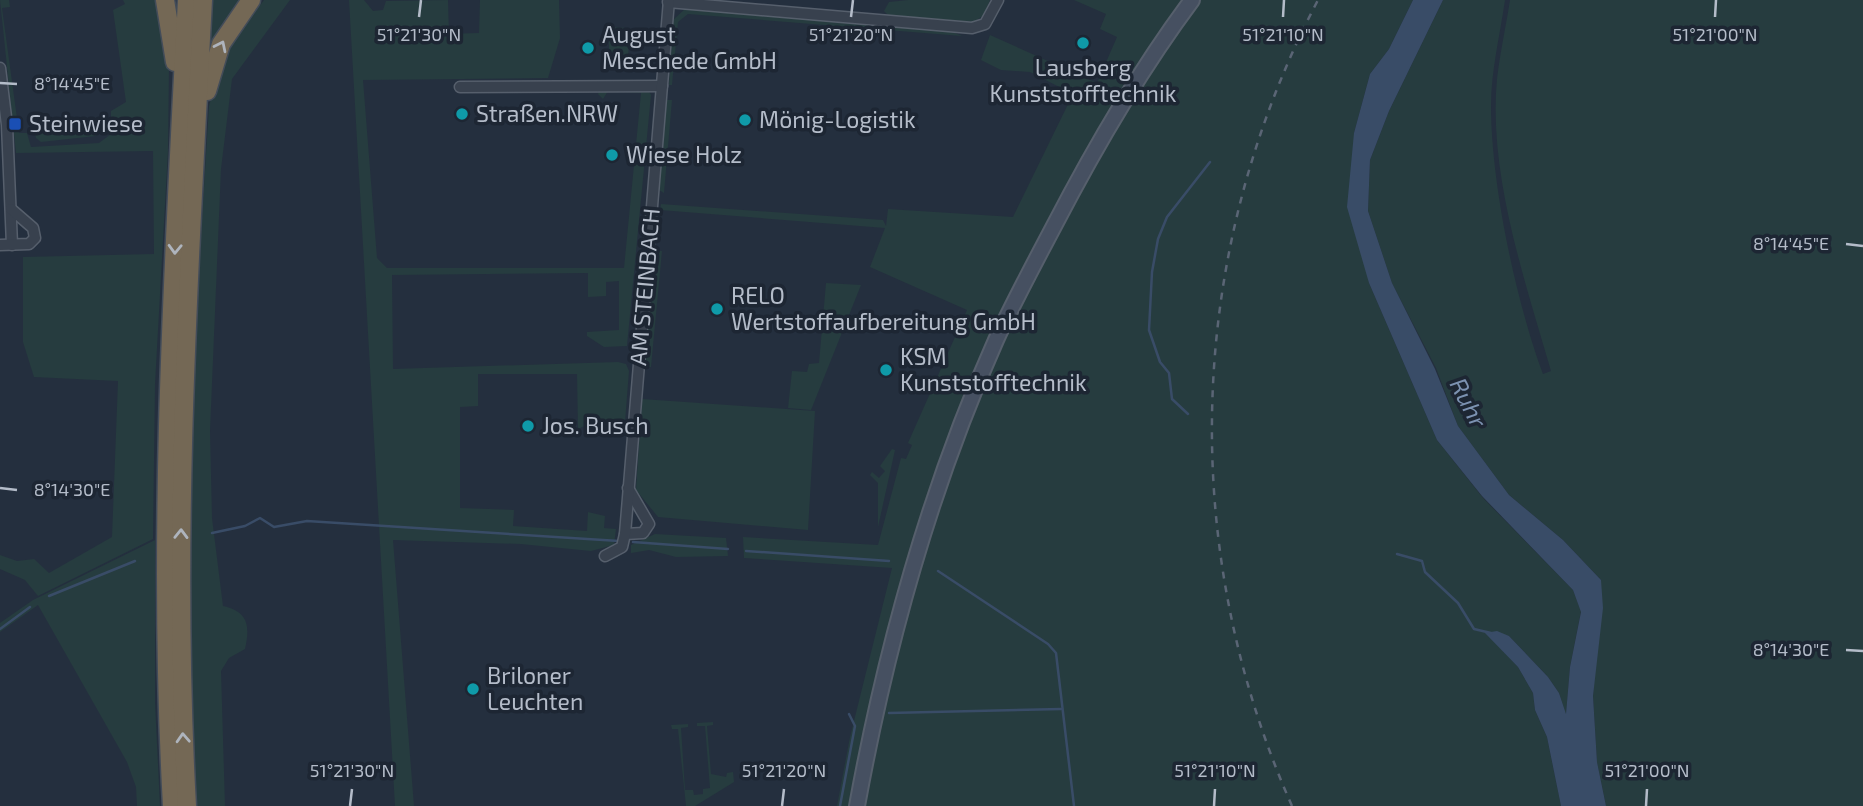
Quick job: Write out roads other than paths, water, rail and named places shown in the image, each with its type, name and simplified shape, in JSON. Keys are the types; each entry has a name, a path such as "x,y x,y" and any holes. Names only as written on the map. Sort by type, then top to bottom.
{"highway":[{"path":"165,0 174,55 186,182"},
{"path":"172,806 172,612 186,182 187,0"},
{"path":"186,182 203,0"},
{"path":"186,182 213,63 234,22 251,0"},
{"path":"172,612 187,806"}],"main road":[{"path":"857,806 912,571 939,488 992,351 1104,133 1155,51 1192,0"}],"street":[{"path":"668,1 972,28 985,24 998,0"},
{"name":"AM STEINBACH","path":"625,534 668,1"},
{"path":"0,68 12,245"},
{"path":"460,87 662,86"},
{"path":"0,245 29,244 36,233 11,209"},
{"path":"605,556 617,552 625,534 643,533 649,524 628,488"}],"water":[{"path":"1413,0 1443,0 1389,111 1370,160 1368,211 1392,283 1435,369 1458,426 1509,495 1563,540 1601,580 1603,608 1593,696 1597,762 1606,806 1561,806 1547,737 1535,710 1533,693 1518,667 1485,633 1497,631 1509,636 1548,677 1559,693 1566,714 1570,667 1581,612 1573,590 1482,496 1437,440 1369,283 1347,207 1354,133 1370,74 1389,49"}],"waterway":[{"path":"1188,414 1172,399 1169,373 1160,362 1149,330 1152,272 1158,239 1167,217 1210,162"},
{"path":"212,533 245,526 260,518 274,527 307,521 619,541"},
{"path":"633,542 728,549"},
{"path":"746,551 889,561"},
{"path":"1397,554 1422,561 1425,572 1458,603 1474,629 1491,633"},
{"path":"49,596 135,561"},
{"path":"938,571 1048,644 1056,653 1074,806"},
{"path":"0,629 30,607"},
{"path":"889,713 1061,709"},
{"path":"840,806 855,726 849,714"}],"railway":[{"path":"1292,806 1255,707 1229,606 1215,503 1212,400 1221,297 1242,195 1274,96 1318,0"}],"place":[{"name":"Lausberg Kunststofftechnik","path":"1083,43"},
{"name":"August Meschede GmbH","path":"588,48"},
{"name":"Straßen.NRW","path":"462,114"},
{"name":"Mönig-Logistik","path":"745,120"},
{"name":"Steinwiese","path":"15,124"},
{"name":"Wiese Holz","path":"612,155"},
{"name":"RELO Wertstoffaufbereitung GmbH","path":"717,309"},
{"name":"KSM Kunststofftechnik","path":"886,370"},
{"name":"Jos. Busch","path":"528,426"},
{"name":"Briloner Leuchten","path":"473,689"}],"water label":[{"name":"Ruhr","path":"1468,403"}]}
